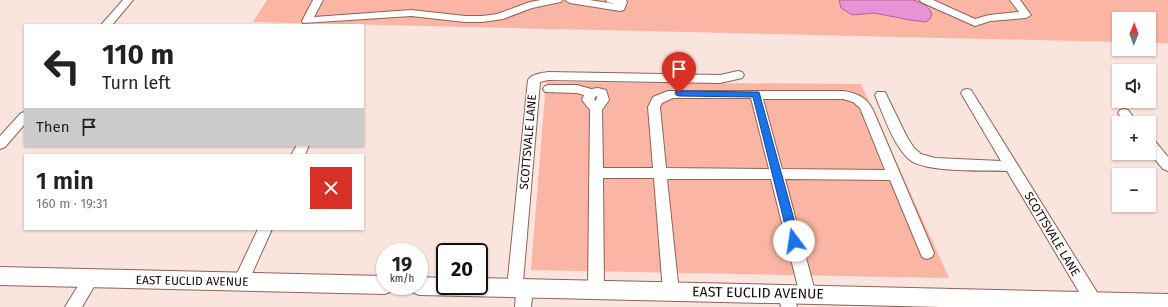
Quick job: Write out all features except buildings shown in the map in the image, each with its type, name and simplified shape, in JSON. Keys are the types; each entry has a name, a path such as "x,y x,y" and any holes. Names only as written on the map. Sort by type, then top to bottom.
{"main road":[{"name":"EAST EUCLID AVENUE","path":"0,276 376,285"},
{"name":"EAST EUCLID AVENUE","path":"428,287 521,294 596,290 671,292 787,301 808,295 1009,303 1168,303"}],"street":[{"path":"107,24 128,0"},
{"path":"318,0 307,21 411,13 465,19 482,19 499,17 530,5 557,0"},
{"path":"570,0 620,8 622,2 611,0"},
{"path":"927,0 975,23 989,18 1026,15 1016,0"},
{"name":"SCOTTSVALE LANE","path":"521,294 534,80 540,77 548,76 720,79 738,75"},
{"path":"548,89 577,89 590,93 602,93 604,97 603,101 596,109 596,290"},
{"name":"SCOTTSVALE LANE","path":"967,93 1094,302"},
{"path":"671,292 654,107 657,100 672,94 843,95 850,96 861,101 867,110 927,253"},
{"path":"756,94 808,295"},
{"path":"881,95 906,146 914,156 925,162 935,164 1011,166"},
{"path":"0,144 24,117"},
{"path":"1156,151 1168,166"},
{"path":"596,173 894,175"},
{"path":"241,282 265,230"},
{"path":"73,307 91,278"}],"shaded area":[{"path":"267,0 1168,0 1168,43 1156,43 1156,12 1112,12 1112,42 253,22"},
{"path":"839,0 913,0 929,8 932,14 930,19 926,22 874,13 852,15 841,8"},
{"path":"546,82 861,84 949,278 531,270"}],"route":[{"path":"679,93 756,94 794,241"}]}
